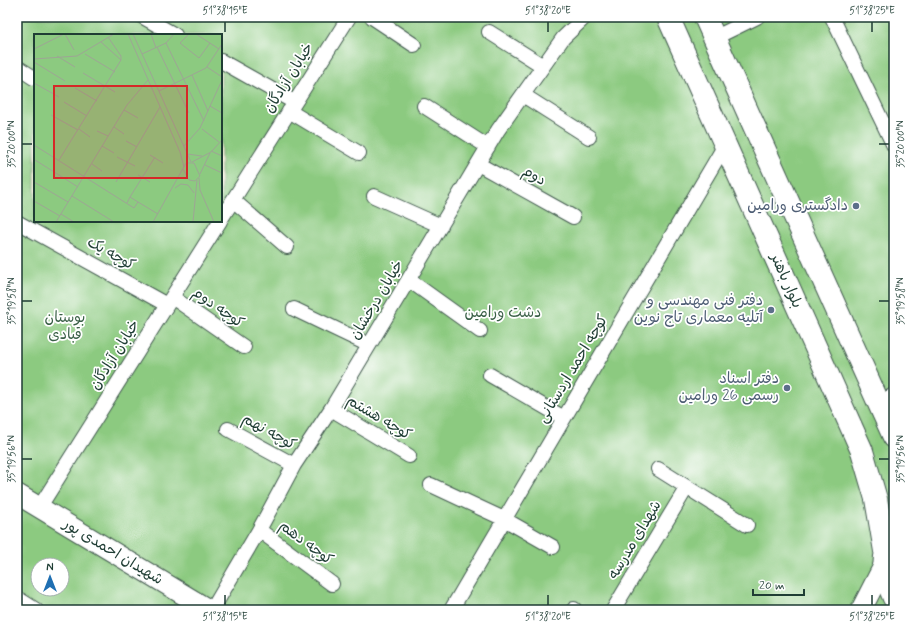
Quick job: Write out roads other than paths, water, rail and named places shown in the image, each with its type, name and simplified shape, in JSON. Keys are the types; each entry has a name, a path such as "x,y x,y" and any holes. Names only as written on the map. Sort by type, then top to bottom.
{"main road":[{"name":"بلوار باهنر","path":"668,17 885,503 888,550 887,582 894,598"},
{"path":"705,17 888,405 894,437"}],"street":[{"path":"143,17 173,34"},
{"name":"خیابان آزادگان","path":"225,210 348,17"},
{"path":"372,17 414,45"},
{"name":"خیابان درخشان","path":"210,610 259,530 294,465 331,409 488,147 563,38 585,17"},
{"path":"714,38 757,17"},
{"path":"832,17 894,146"},
{"path":"489,32 543,66"},
{"path":"222,62 292,106 359,153"},
{"path":"17,67 34,78"},
{"path":"523,95 589,138"},
{"path":"424,106 488,147"},
{"name":"کوچه احمد اردستانی","path":"451,610 725,145"},
{"name":"دوم","path":"478,164 573,217"},
{"path":"374,196 441,226"},
{"path":"225,210 287,247"},
{"name":"کوچه یک","path":"17,222 169,301"},
{"name":"خیابان آزادگان","path":"40,508 218,222"},
{"path":"409,280 480,332"},
{"name":"کوچه دوم","path":"169,301 244,347"},
{"path":"294,309 369,345"},
{"path":"490,375 564,418"},
{"name":"کوچه هشتم","path":"331,409 409,456"},
{"name":"کوچه نهم","path":"228,429 294,465"},
{"path":"658,469 747,525"},
{"path":"431,486 504,519 553,547"},
{"name":"شهدای مدرسه","path":"613,610 687,487"},
{"name":"شهیدان احمدی پور","path":"17,494 210,610"},
{"name":"کوچه دهم","path":"259,530 332,584"},
{"path":"861,610 888,550"},
{"path":"17,598 36,610"}],"place":[{"name":"دادگستری ورامین","path":"856,206"},
{"name":"دفتر فنی مهندسی و آتلیه معماری تاج نوین","path":"771,310"},
{"name":"دفتر اسناد رسمی 26 ورامین","path":"787,388"}],"park label":[{"name":"دشت ورامین","path":"503,313"},
{"name":"بوستان قبادی","path":"65,326"}]}
